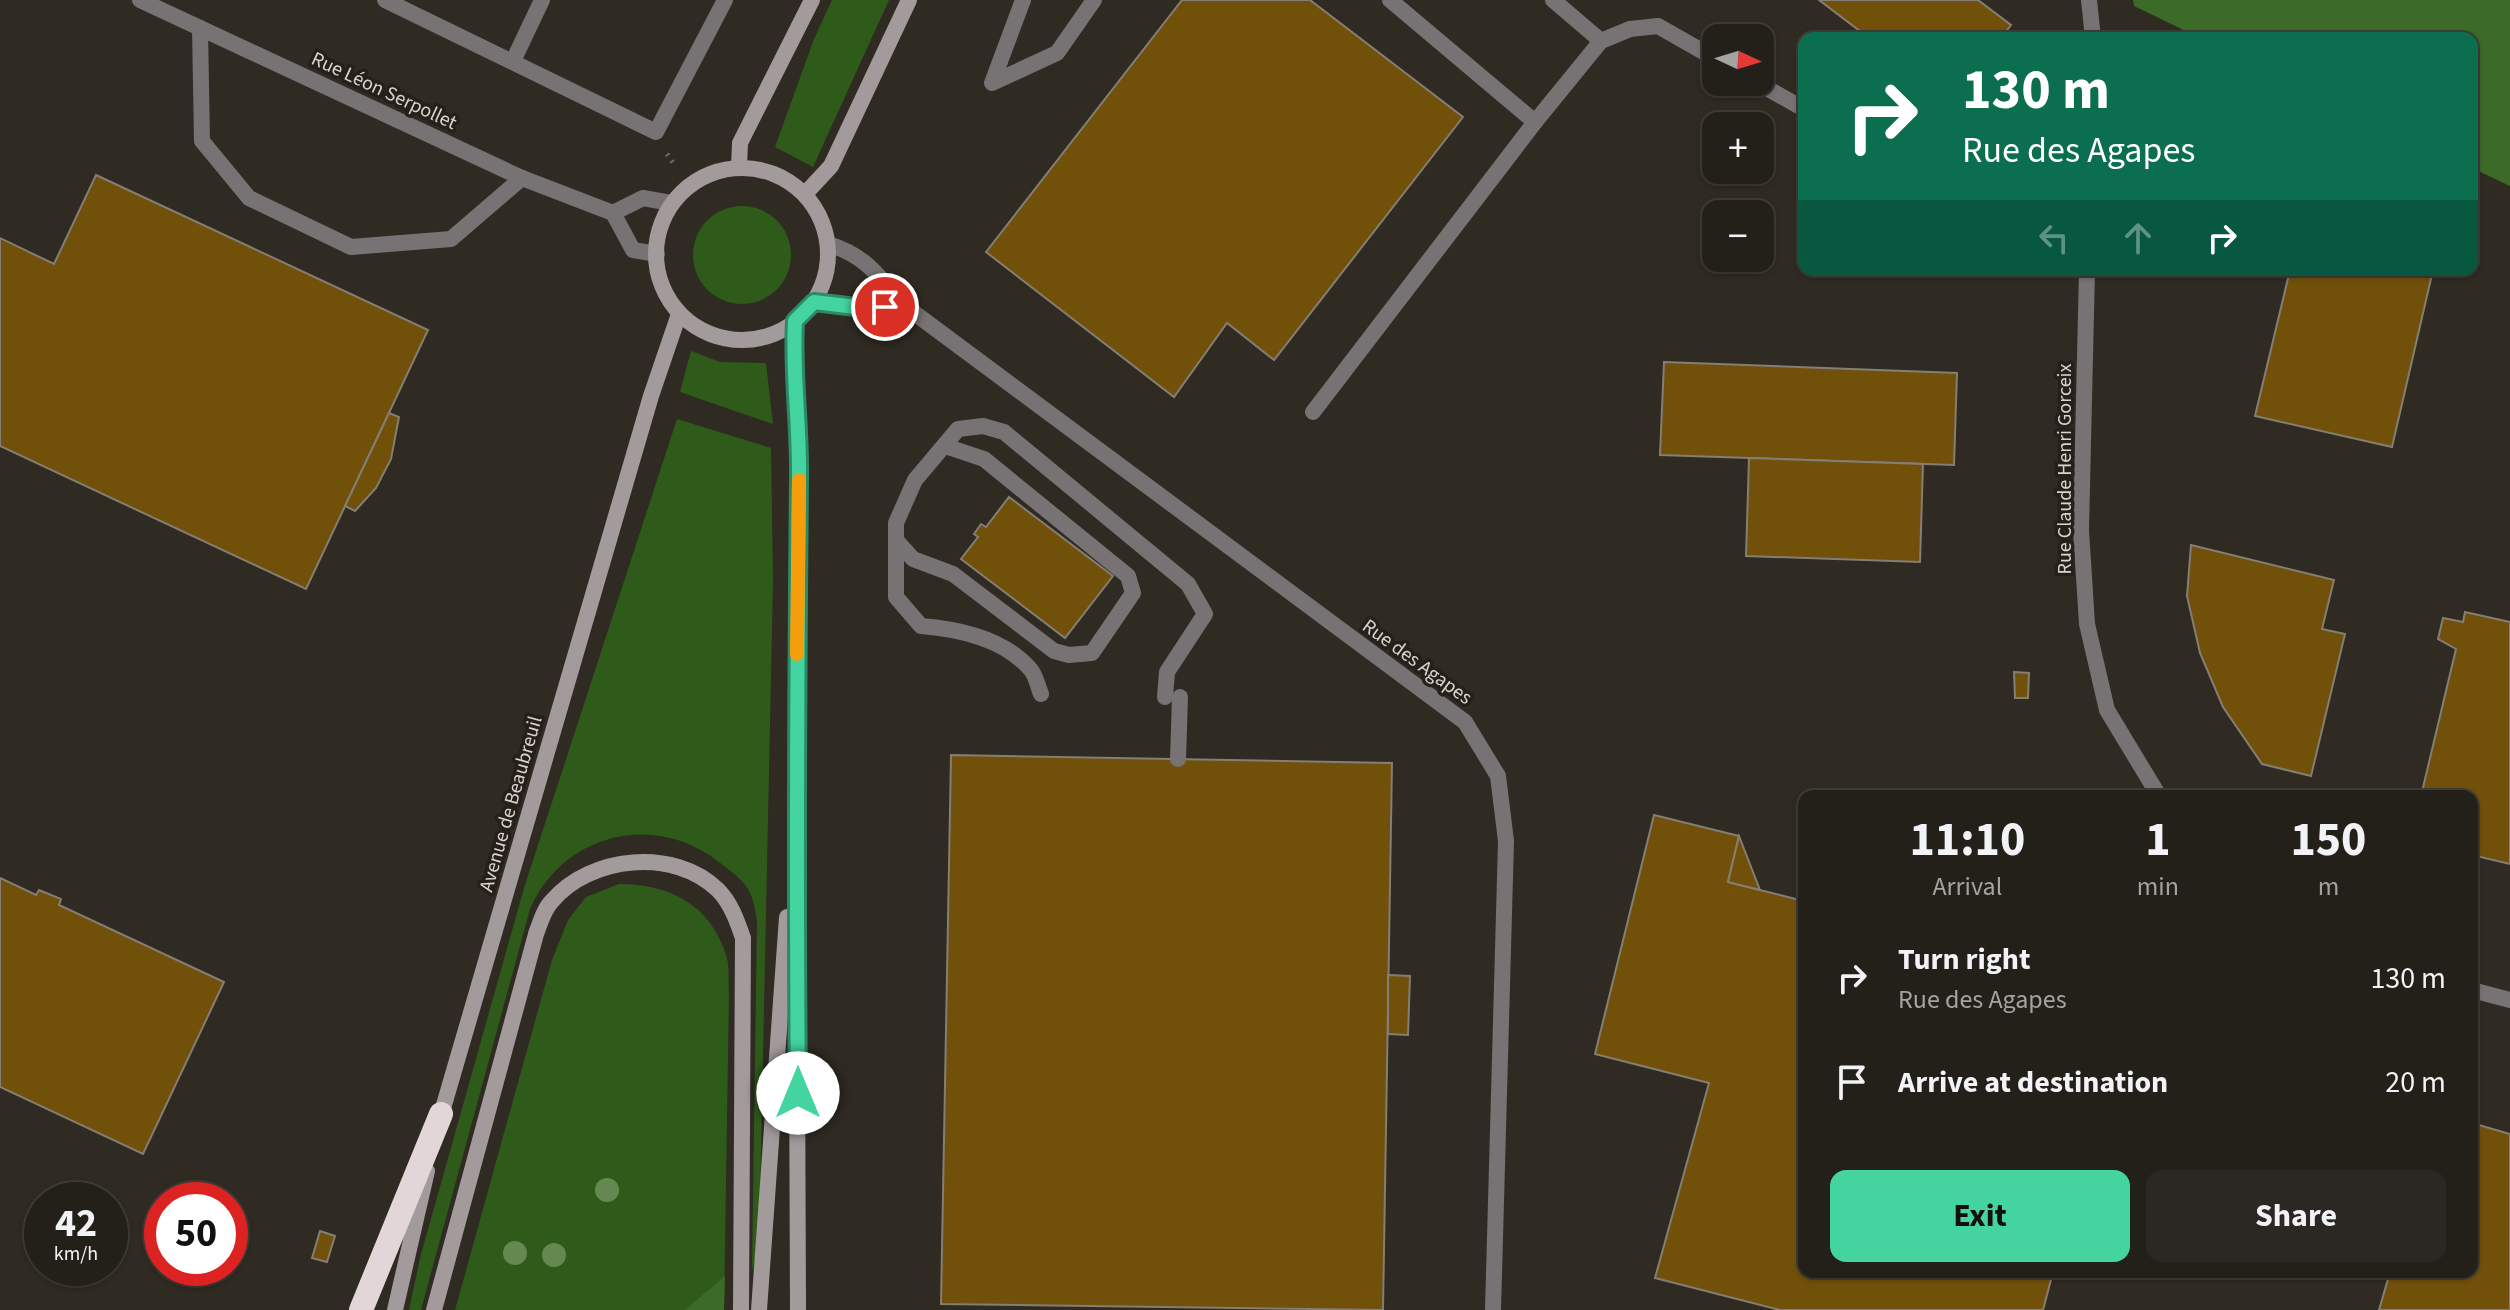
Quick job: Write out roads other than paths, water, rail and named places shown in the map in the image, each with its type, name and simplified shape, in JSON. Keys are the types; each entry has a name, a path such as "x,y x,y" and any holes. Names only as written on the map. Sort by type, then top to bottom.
{"highway":[{"path":"361,1310 441,1114"}],"main road":[{"path":"739,167 740,143 812,0"},
{"path":"805,194 831,166 909,0"},
{"path":"739,167 781,176 805,194 820,215 828,244 826,274 814,302 795,321 761,339 731,340 704,332 679,314 657,272 658,231 671,203 702,177 739,167"},
{"name":"Avenue de Beaubreuil","path":"395,1310 441,1114 646,412 679,314"},
{"path":"795,321 793,353 799,469 796,784 798,1310"},
{"path":"759,1310 796,784"},
{"path":"434,1310 536,934 549,903 572,881 600,868 650,862 681,867 701,876 727,901 743,938 741,1310"}],"street":[{"name":"Rue Léon Serpollet","path":"140,0 522,178 613,213"},
{"path":"385,0 656,132 725,0"},
{"path":"513,61 542,0"},
{"path":"1023,0 992,83 1057,53 1094,0"},
{"path":"1390,0 1535,122"},
{"path":"1553,0 1601,41"},
{"path":"2089,0 2092,32"},
{"path":"1313,412 1535,122 1601,41 1630,29 1658,26 1702,51"},
{"path":"200,28 202,141 249,198 351,247 451,239 522,178"},
{"path":"1774,92 1798,106"},
{"path":"657,254 633,250 613,213 643,198 671,203"},
{"name":"Rue des Agapes","path":"828,244 852,251 872,268 905,306 1465,722 1498,776 1506,841 1493,1310"},
{"name":"Rue Claude Henri Gorceix","path":"2087,276 2081,530 2087,624 2107,710 2155,790"},
{"path":"814,302 864,308 905,306"},
{"path":"1041,694 1033,671 1001,646 954,628 921,626 896,597 896,523 915,480 958,429 983,426 1004,432 1188,584 1205,614 1167,672 1178,759"},
{"path":"896,540 913,559 953,574 1054,651 1069,655 1092,653 1133,593 1128,576 984,459 945,446"},
{"path":"2478,992 2510,1000"}]}
